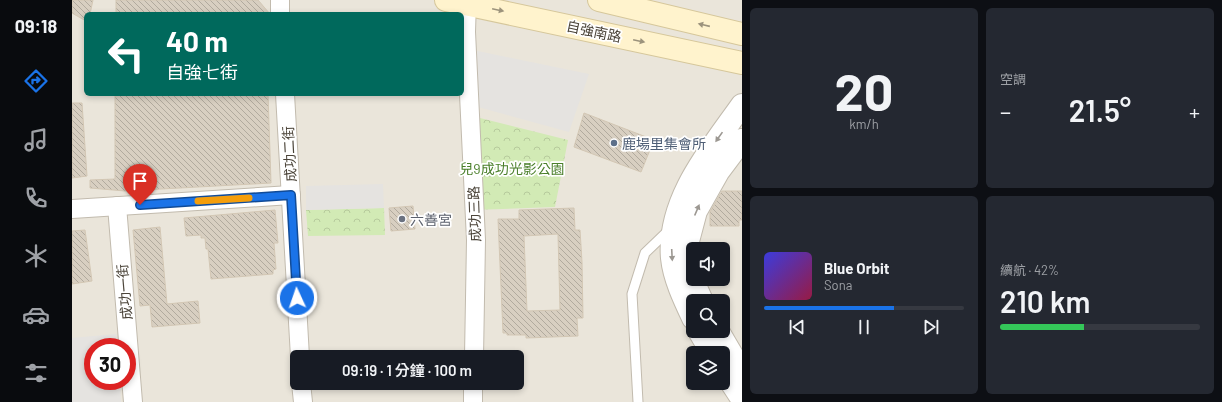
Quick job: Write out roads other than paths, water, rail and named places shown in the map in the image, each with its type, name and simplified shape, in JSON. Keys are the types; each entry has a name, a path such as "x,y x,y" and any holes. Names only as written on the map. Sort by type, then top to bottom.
{"main road":[{"path":"599,0 742,34"},
{"name":"自強南路","path":"460,1 742,63"}],"street":[{"path":"280,0 280,12"},
{"name":"成功三路","path":"460,1 462,12"},
{"name":"成功三路","path":"464,22 466,32 476,240 474,350"},
{"name":"成功二街","path":"286,96 300,350"},
{"path":"686,303 681,293 672,258 673,226 681,202 700,165 742,105"},
{"path":"699,294 689,272 687,245 696,211 718,172 742,140"},
{"path":"72,209 291,195"},
{"name":"成功一街","path":"117,206 133,402"},
{"path":"722,338 742,372"},
{"path":"730,381 742,399"},
{"path":"302,390 303,402"},
{"path":"473,390 473,402"}],"lane":[{"path":"638,402 632,294 645,253 673,226"}],"place":[{"name":"鹿場里集會所","path":"614,143"},
{"name":"六善宮","path":"402,219"}],"park label":[{"name":"兒9成功光影公園","path":"512,168"}]}
